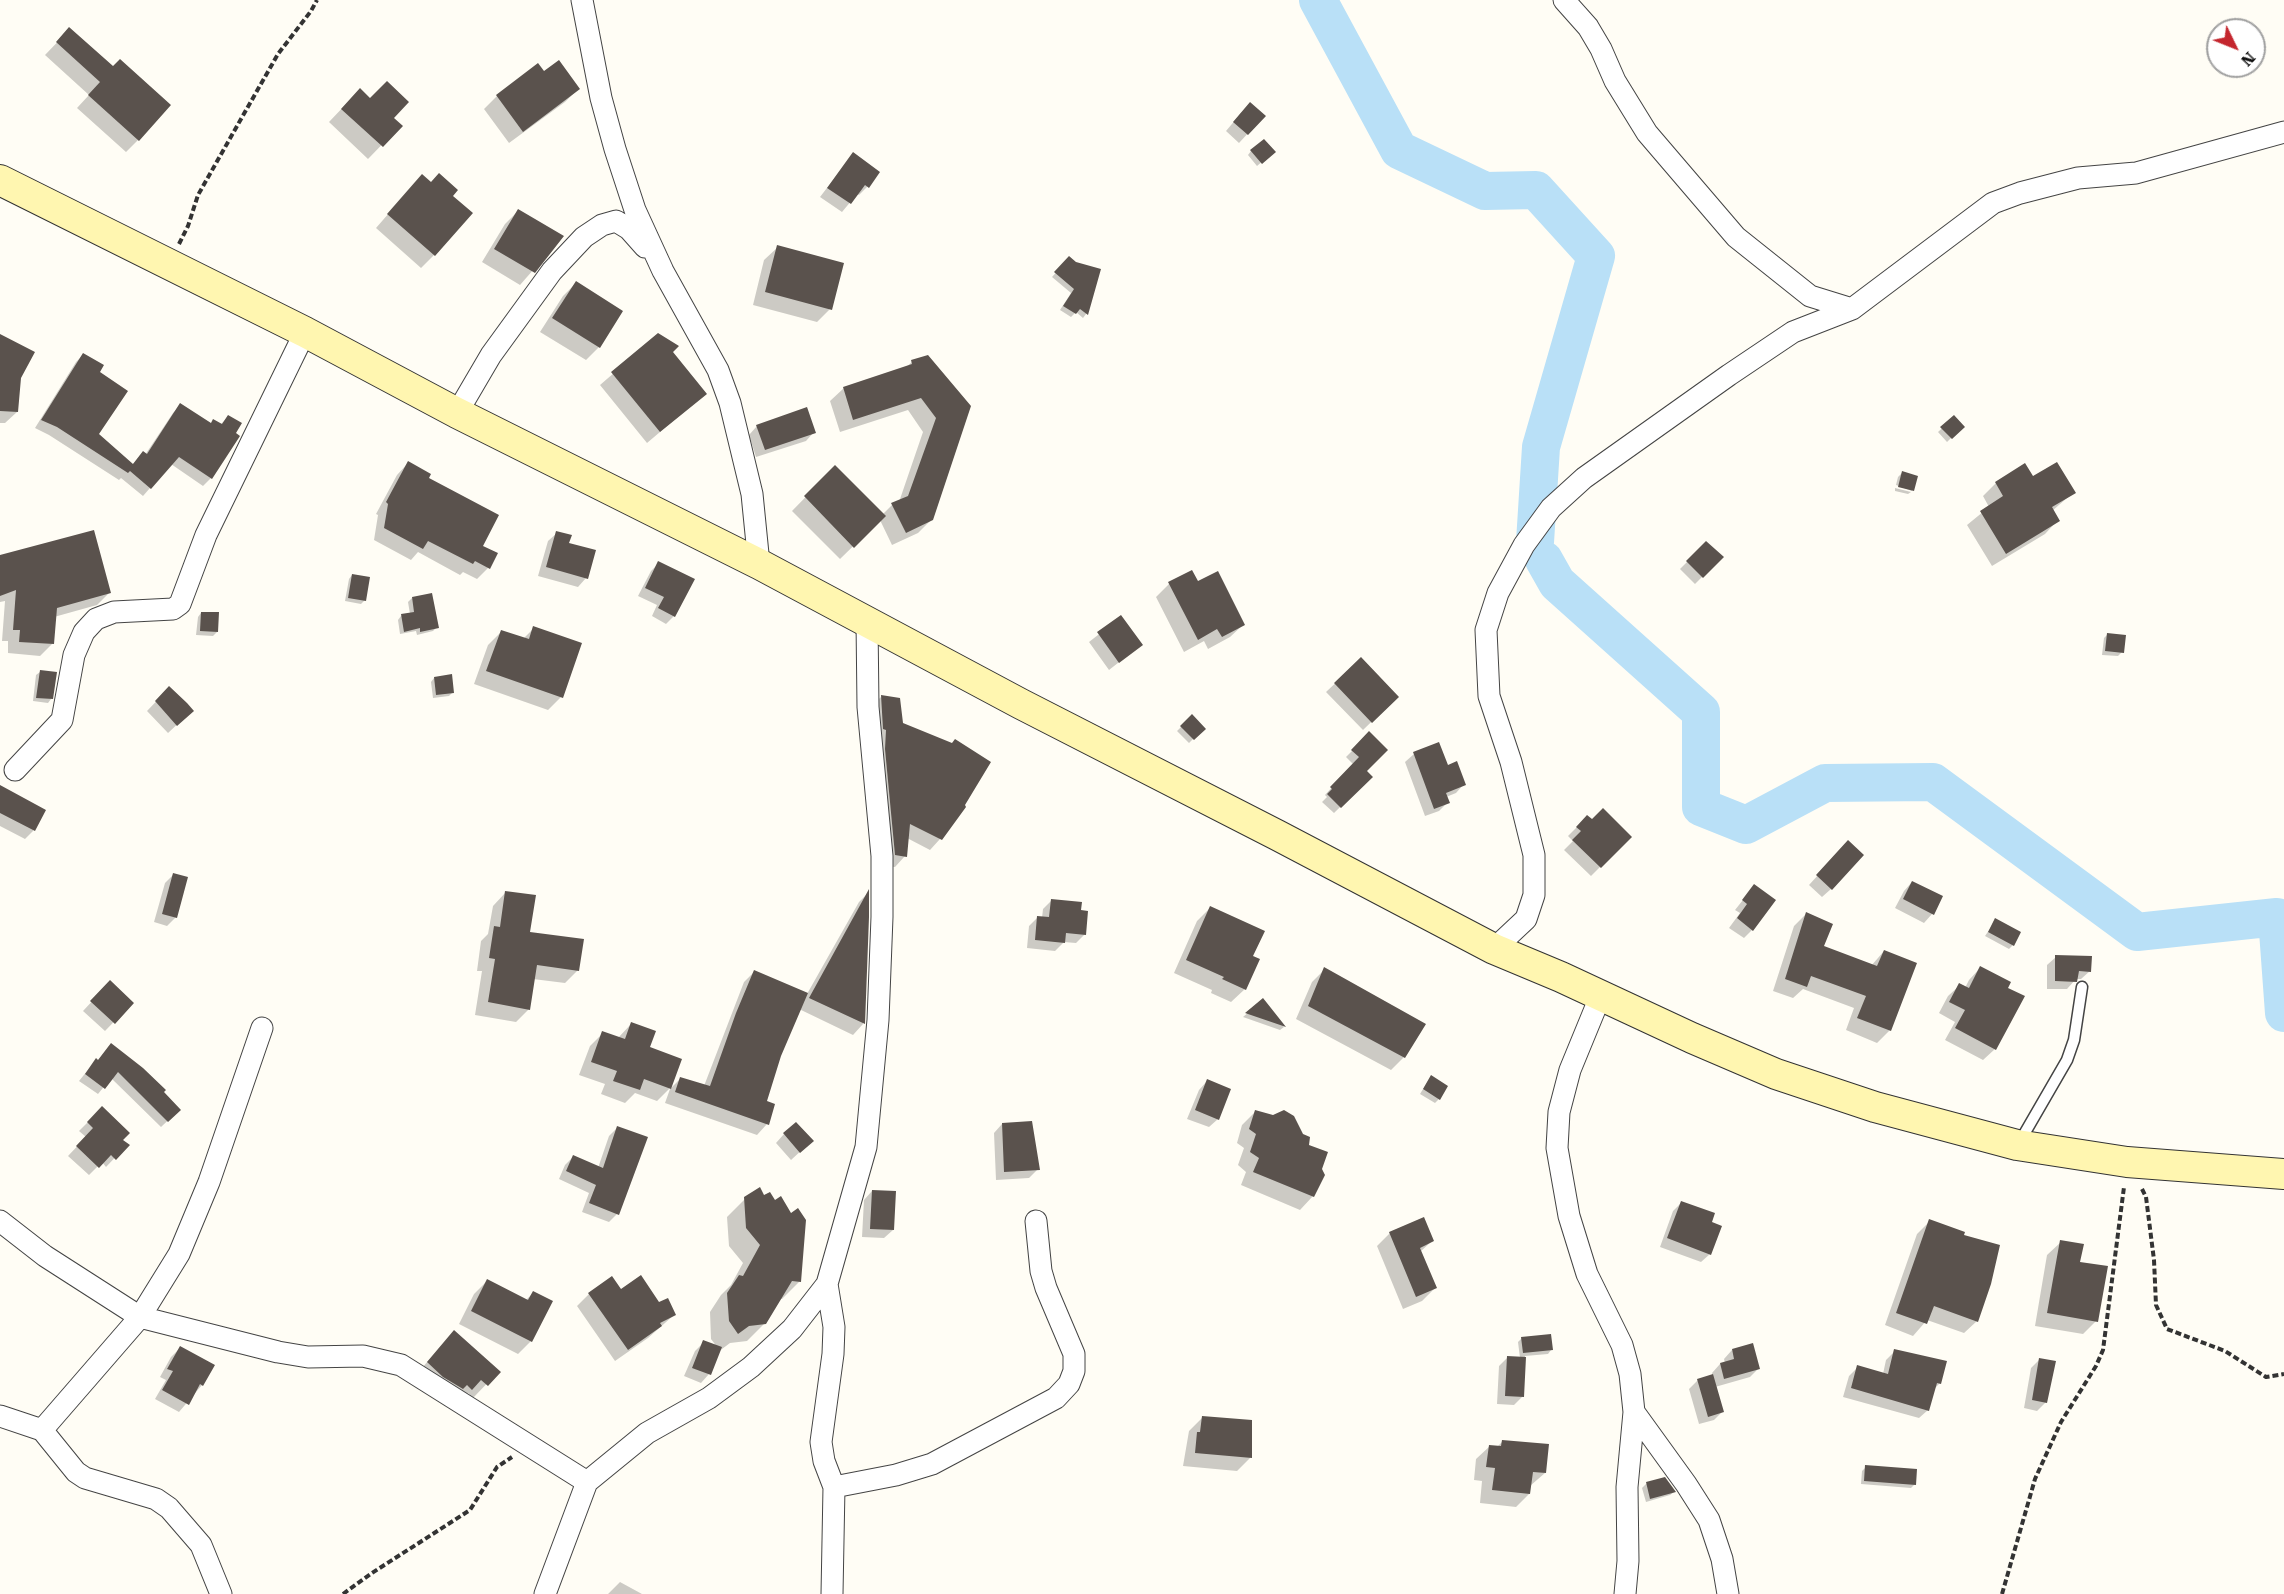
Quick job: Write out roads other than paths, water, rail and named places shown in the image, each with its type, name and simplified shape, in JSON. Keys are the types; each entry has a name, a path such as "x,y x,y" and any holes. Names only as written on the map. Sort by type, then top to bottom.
{"main road":[{"path":"0,180 169,263 457,413 759,564 1020,704 1266,829 1494,949 1562,977 1776,1074 1875,1107 2017,1145 2127,1162 2284,1174"}],"street":[{"path":"582,0 601,98 635,210 663,271 705,345 730,403 752,494 759,564"},
{"path":"1564,0 1588,27 1615,81 1647,133 1736,237 1810,296 1852,309"},
{"path":"1494,949 1526,920 1534,895 1534,855 1511,762 1489,696 1486,630 1498,593 1524,545 1551,508 1584,478 1793,332 1852,309 1993,203 2020,193 2078,178 2136,173 2284,132"},
{"path":"457,413 490,355 552,271 571,249 602,225 616,221 629,229 663,271"},
{"path":"15,770 62,720 74,656 84,632 90,625 96,619 114,612 173,609 180,604 206,535 305,332"},
{"path":"544,1594 587,1482 647,1433 709,1398 751,1367 792,1329 827,1284 866,1147 878,1020 882,856 868,707 867,621"},
{"path":"1600,996 1570,1070 1559,1112 1557,1148 1569,1216 1587,1274 1622,1345 1630,1374 1634,1412 1627,1487 1628,1561 1624,1594"},
{"path":"42,1430 140,1317 179,1254 209,1182 262,1028"},
{"path":"0,1221 45,1256 140,1317 278,1352 308,1357 363,1356 401,1365 587,1482"},
{"path":"834,1486 896,1475 932,1464 1056,1398 1069,1384 1074,1371 1074,1354 1041,1271 1036,1221"},
{"path":"827,1284 834,1327 834,1345 821,1442 824,1461 834,1486 832,1594"},
{"path":"1634,1412 1692,1493 1708,1520 1722,1559 1728,1594"},
{"path":"0,1416 42,1430 76,1472 85,1478 156,1499 169,1508 201,1545 221,1594"}],"lane":[{"path":"2017,1145 2067,1060 2074,1040 2082,987"}],"waterway":[{"path":"1318,0 1399,150 1485,191 1536,190 1596,256 1541,447 1535,542"},
{"path":"1544,560 1557,583 1701,712 1701,807 1746,825 1825,783 1933,782 2137,932 2277,917 2284,1013"}]}
